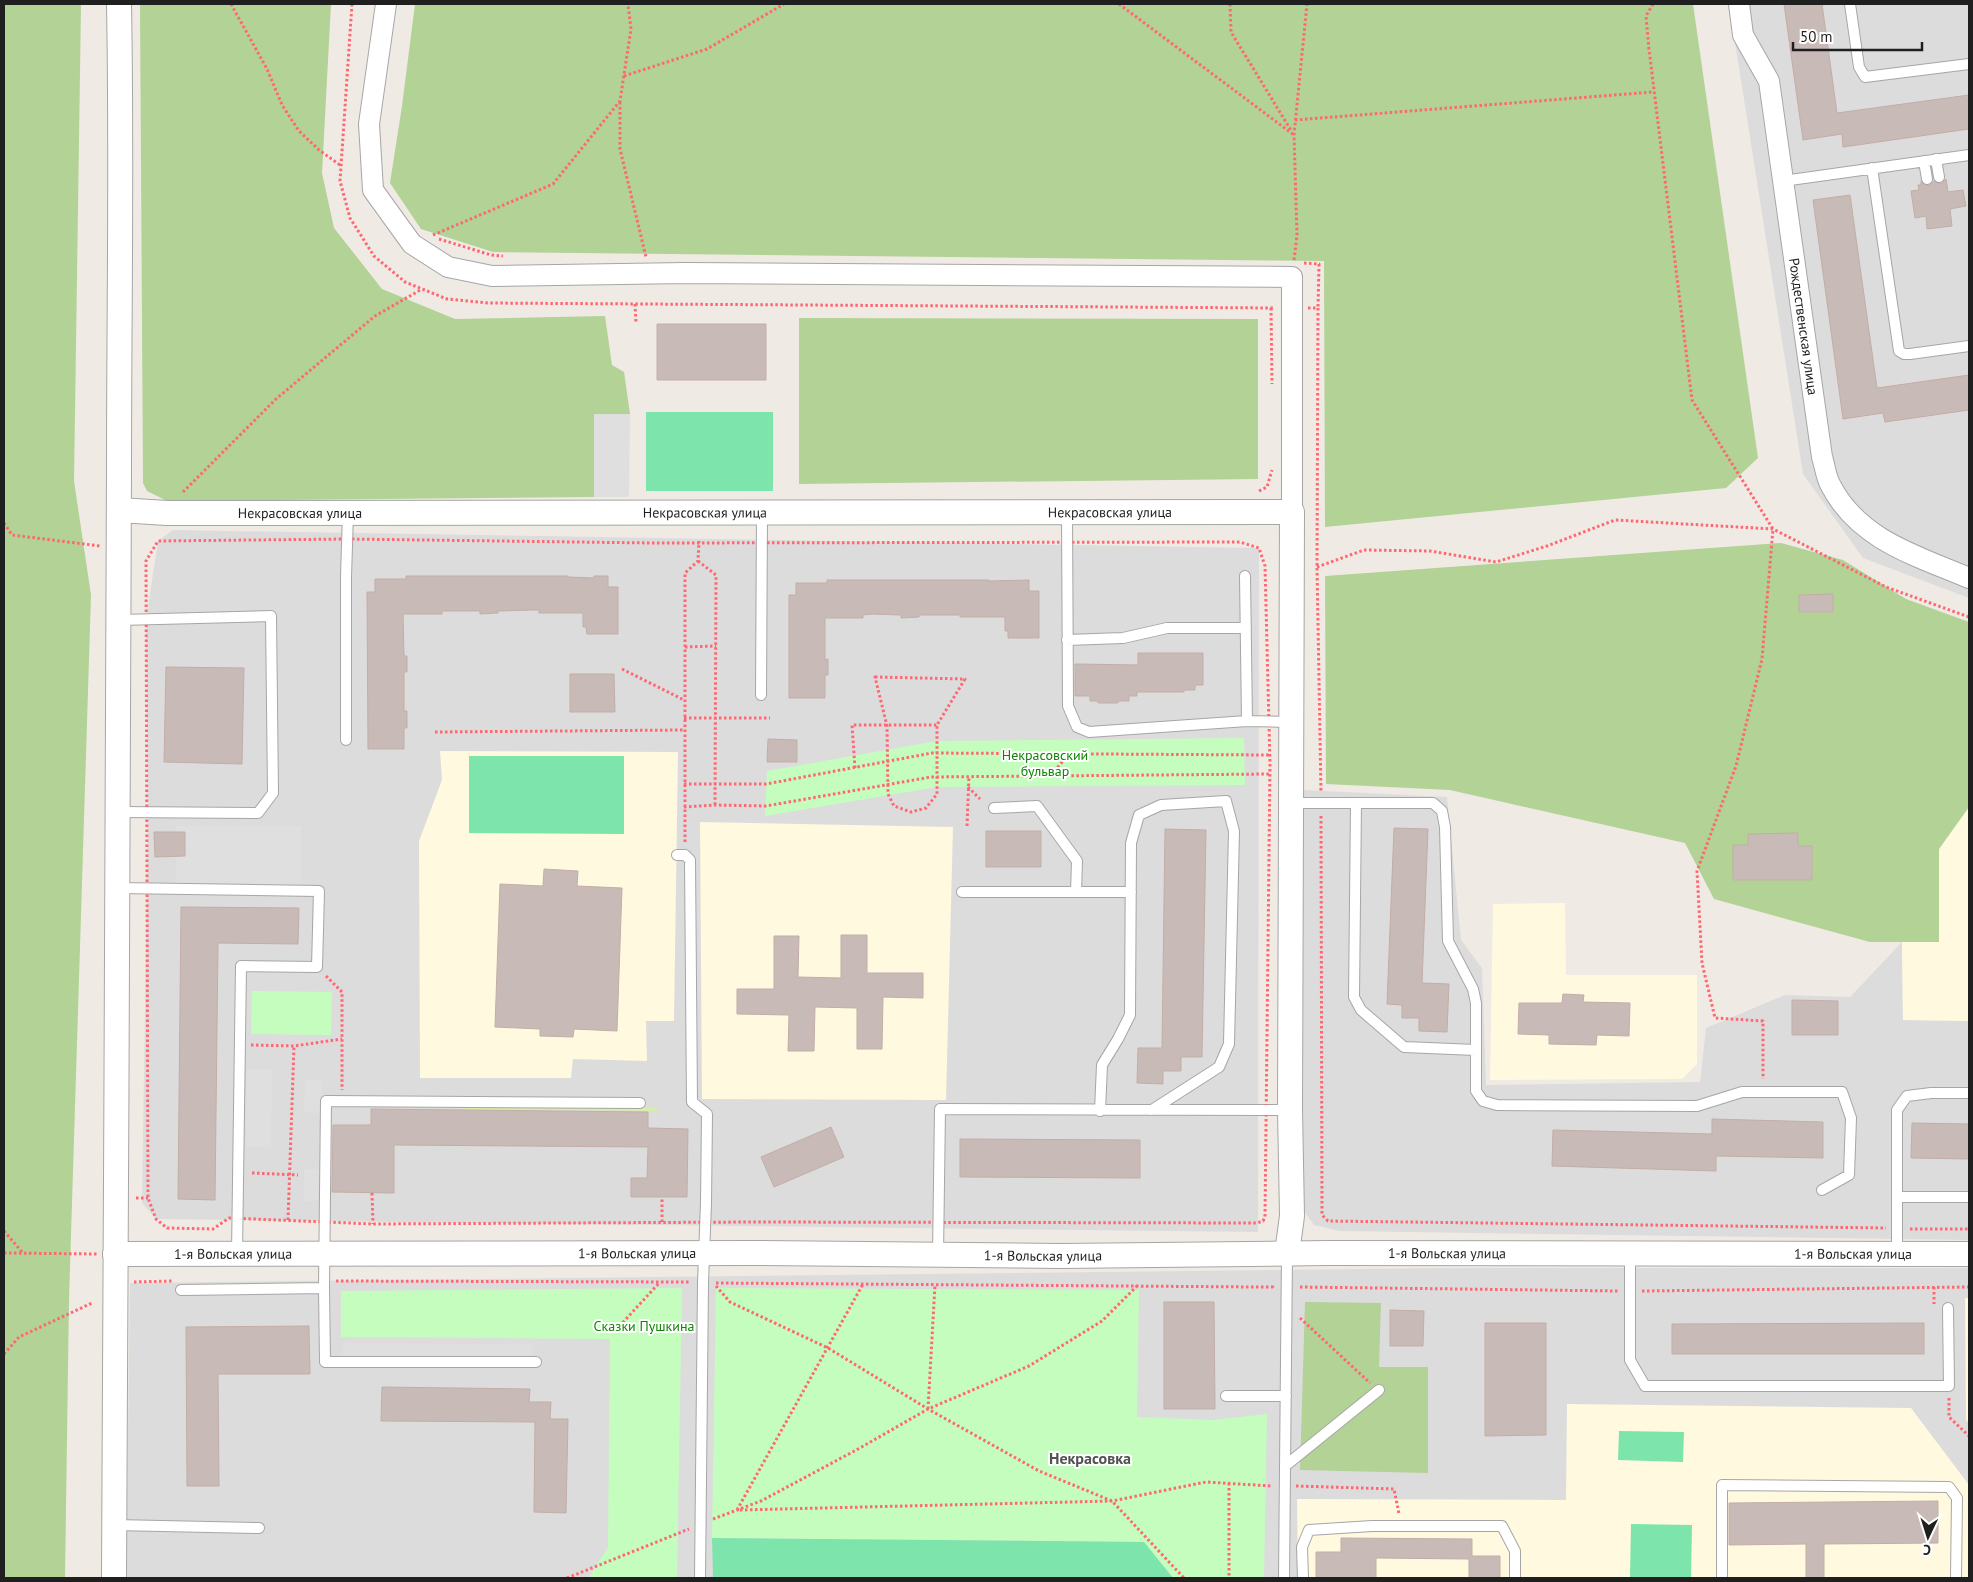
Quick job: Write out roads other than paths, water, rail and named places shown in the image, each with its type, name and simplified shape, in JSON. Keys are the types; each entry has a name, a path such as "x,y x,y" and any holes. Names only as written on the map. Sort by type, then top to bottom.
{"street":[{"path":"114,1578 122,149 119,4"},
{"path":"386,4 369,124 373,190 412,244 448,267 492,276 648,266 1293,270 1292,512 1280,722 1290,803 1292,1216 1287,1254"},
{"name":"Рождественская улица","path":"1739,4 1743,35 1769,81 1822,456 1830,485 1848,513 1872,534 1893,547 1969,578"},
{"name":"Некрасовская улица","path":"119,510 167,513 1292,512"},
{"name":"1-я Вольская улица","path":"115,1254 1062,1256 1287,1254 1969,1254"}],"lane":[{"path":"1850,4 1859,68 1865,77 1969,64"},
{"path":"1784,181 1969,155"},
{"path":"1936,159 1939,177"},
{"path":"1924,161 1927,179"},
{"path":"1872,168 1900,351 1904,354 1910,354 1969,346"},
{"path":"761,695 762,512"},
{"path":"1067,512 1068,706 1077,727 1089,732 1247,721 1280,722"},
{"path":"346,740 348,513"},
{"path":"1245,576 1247,721"},
{"path":"119,812 258,813 273,793 271,616 120,620"},
{"path":"1067,640 1123,638 1168,628 1246,628"},
{"path":"1100,1110 1102,1065 1130,1015 1131,843 1139,815 1160,804 1226,801 1234,831 1229,1044 1220,1067 1152,1110"},
{"path":"1290,803 1433,803 1442,811 1445,827 1448,941 1473,989 1476,1003 1476,1091 1483,1101 1497,1105 1697,1106 1742,1092 1842,1092 1851,1118 1849,1175 1822,1190"},
{"path":"1356,803 1354,997 1361,1010 1404,1047 1476,1050"},
{"path":"994,808 1037,806 1077,861 1076,892"},
{"path":"681,855 690,860 692,1102 707,1114 700,1578"},
{"path":"118,888 320,891 317,967 241,966 237,1254"},
{"path":"962,892 1131,892"},
{"path":"1897,1254 1897,1110 1907,1096 1931,1093 1969,1094"},
{"path":"536,1362 325,1362 326,1101 640,1103"},
{"path":"938,1255 940,1109 1290,1110"},
{"path":"1897,1197 1969,1196"},
{"path":"1284,1578 1287,1254"},
{"path":"1630,1254 1630,1360 1645,1386 1949,1386 1948,1308"},
{"path":"181,1290 324,1284"},
{"path":"1285,1466 1379,1390"},
{"path":"1226,1396 1286,1396"},
{"path":"1722,1578 1722,1486 1949,1487 1957,1498 1956,1578"},
{"path":"114,1525 259,1528"},
{"path":"1303,1578 1302,1547 1309,1530 1372,1526 1502,1526 1515,1551 1515,1578"}],"district":[{"name":"Некрасовка","path":"1090,1458"}],"park label":[{"name":"Некрасовский бульвар","path":"1045,764"},
{"name":"Сказки Пушкина","path":"644,1326"}]}
